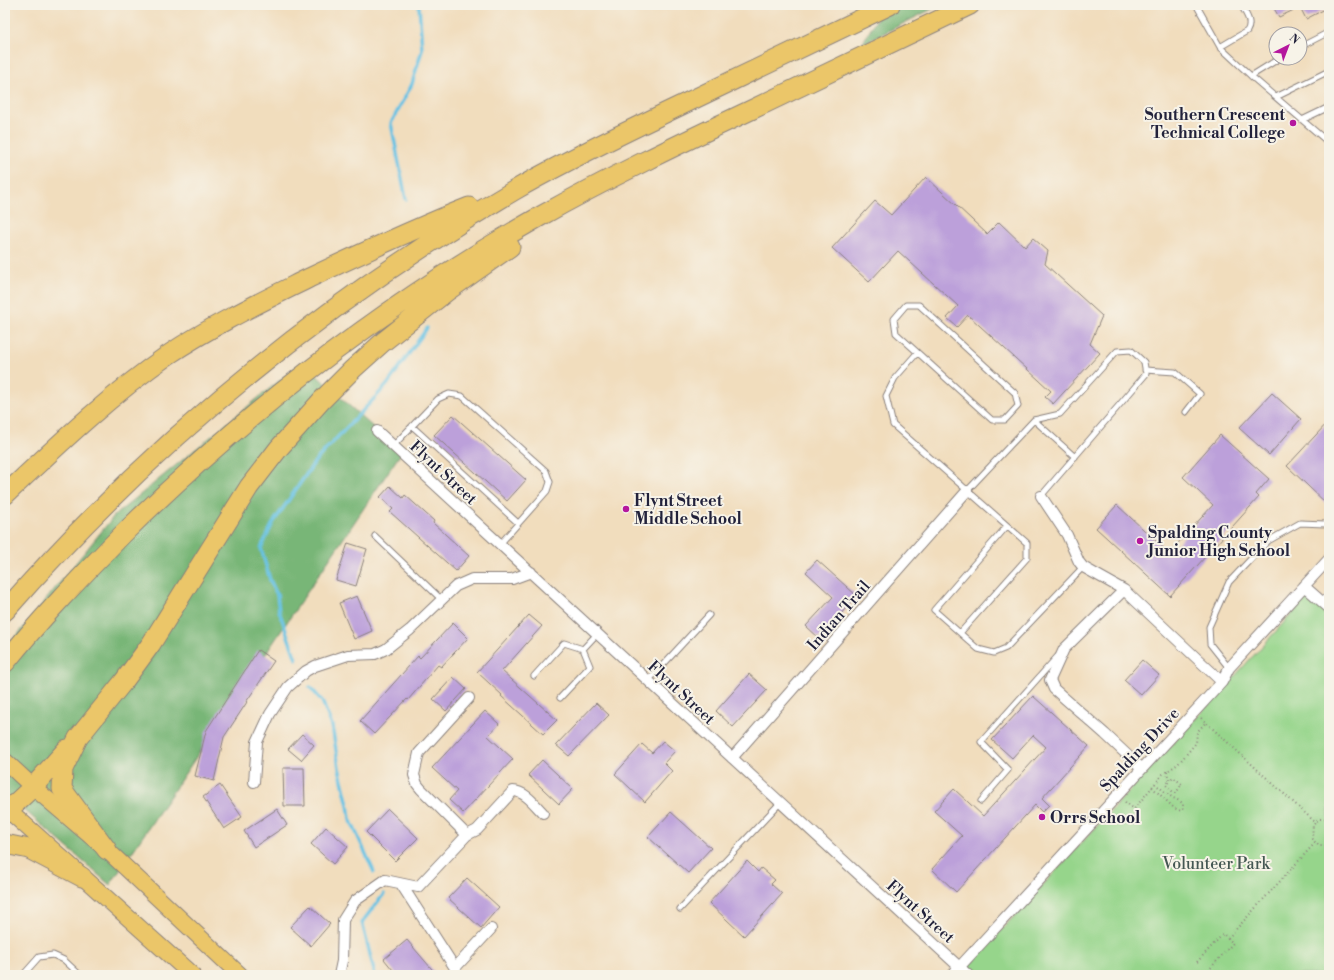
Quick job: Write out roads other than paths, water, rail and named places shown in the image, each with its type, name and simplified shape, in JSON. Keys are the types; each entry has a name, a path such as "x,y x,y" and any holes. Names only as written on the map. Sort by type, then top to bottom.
{"highway":[{"path":"5,610 39,572 104,505 203,413 363,288 439,236 577,156 890,5"},
{"path":"5,663 57,602 162,496 220,443 280,393 384,315 432,282 508,235 582,193 651,157 970,5"},
{"path":"5,495 85,420 113,396 196,337 257,304 412,230 516,190"},
{"path":"6,810 33,787 78,738 124,681 151,644 249,487 269,459 301,422 353,369 383,342 415,316 582,193"},
{"path":"78,738 63,769 62,789 108,850"},
{"path":"5,844 29,849 82,877"}],"main road":[{"path":"5,762 108,850 240,975"},
{"path":"6,810 192,975"}],"street":[{"name":"Flynt Street","path":"377,431 968,975"},
{"name":"Indian Trail","path":"732,758 967,491"},
{"path":"1042,496 1067,535 1079,562 1083,567 1124,590 1222,682"},
{"name":"Spalding Drive","path":"952,975 1141,768 1222,682 1228,668 1329,559"},
{"path":"254,782 257,742 270,714 288,687 306,670 348,655 375,654 386,649 410,630 456,586 472,579 512,579 531,572"},
{"path":"1304,586 1329,608"},
{"path":"1124,590 1064,649 1050,680 1054,689 1141,768"},
{"path":"467,835 421,789 417,784 414,775 419,753 469,698"},
{"path":"339,975 342,961 343,920 354,901 385,880 418,887 467,835 477,830 513,791 518,791 523,794 544,813"},
{"path":"401,884 452,972 491,929"}],"lane":[{"path":"1198,5 1198,8 1220,47 1251,76 1329,143"},
{"path":"1220,47 1249,28 1250,22 1240,5"},
{"path":"1308,43 1329,32"},
{"path":"1251,76 1268,65"},
{"path":"1276,97 1329,71"},
{"path":"1302,120 1329,107"},
{"path":"906,305 919,305 1015,392 1018,406 1005,420 992,420 917,353 896,333 894,319 906,305"},
{"path":"967,491 1034,420 1060,414 1116,351 1131,350 1144,362 1146,374 1042,496"},
{"path":"917,353 895,378 886,396 893,425 1028,543 1028,558 960,633"},
{"path":"1145,370 1175,372 1200,394 1186,412"},
{"path":"393,446 438,399 449,394 462,396 546,471 550,482 547,490 500,544"},
{"path":"1034,420 1075,457"},
{"path":"412,426 518,523"},
{"path":"1228,668 1210,644 1209,627 1229,582 1268,542 1300,523 1325,524 1329,526"},
{"path":"1007,526 934,610 978,649 994,653 1006,648 1083,567"},
{"path":"375,536 442,600"},
{"path":"648,681 710,615"},
{"path":"583,649 597,634"},
{"path":"534,676 564,643 583,649"},
{"path":"560,698 590,666 583,649"},
{"path":"981,802 1008,770 981,742 1064,649"},
{"path":"680,909 780,803"},
{"path":"23,975 39,957 53,955 64,960 80,975"}],"waterway":[{"path":"406,199 391,123 412,84 422,50 419,5"},
{"path":"296,659 279,611 277,595 270,580 261,548 273,523 316,460 387,385 427,328"},
{"path":"310,687 322,701 332,726 350,819 374,872"},
{"path":"375,975 362,922 384,894"}],"place":[{"name":"Southern Crescent Technical College","path":"1293,123"},
{"name":"Flynt Street Middle School","path":"626,509"},
{"name":"Spalding County Junior High School","path":"1140,541"},
{"name":"Orrs School","path":"1042,817"}],"park label":[{"name":"Volunteer Park","path":"1216,863"}]}
